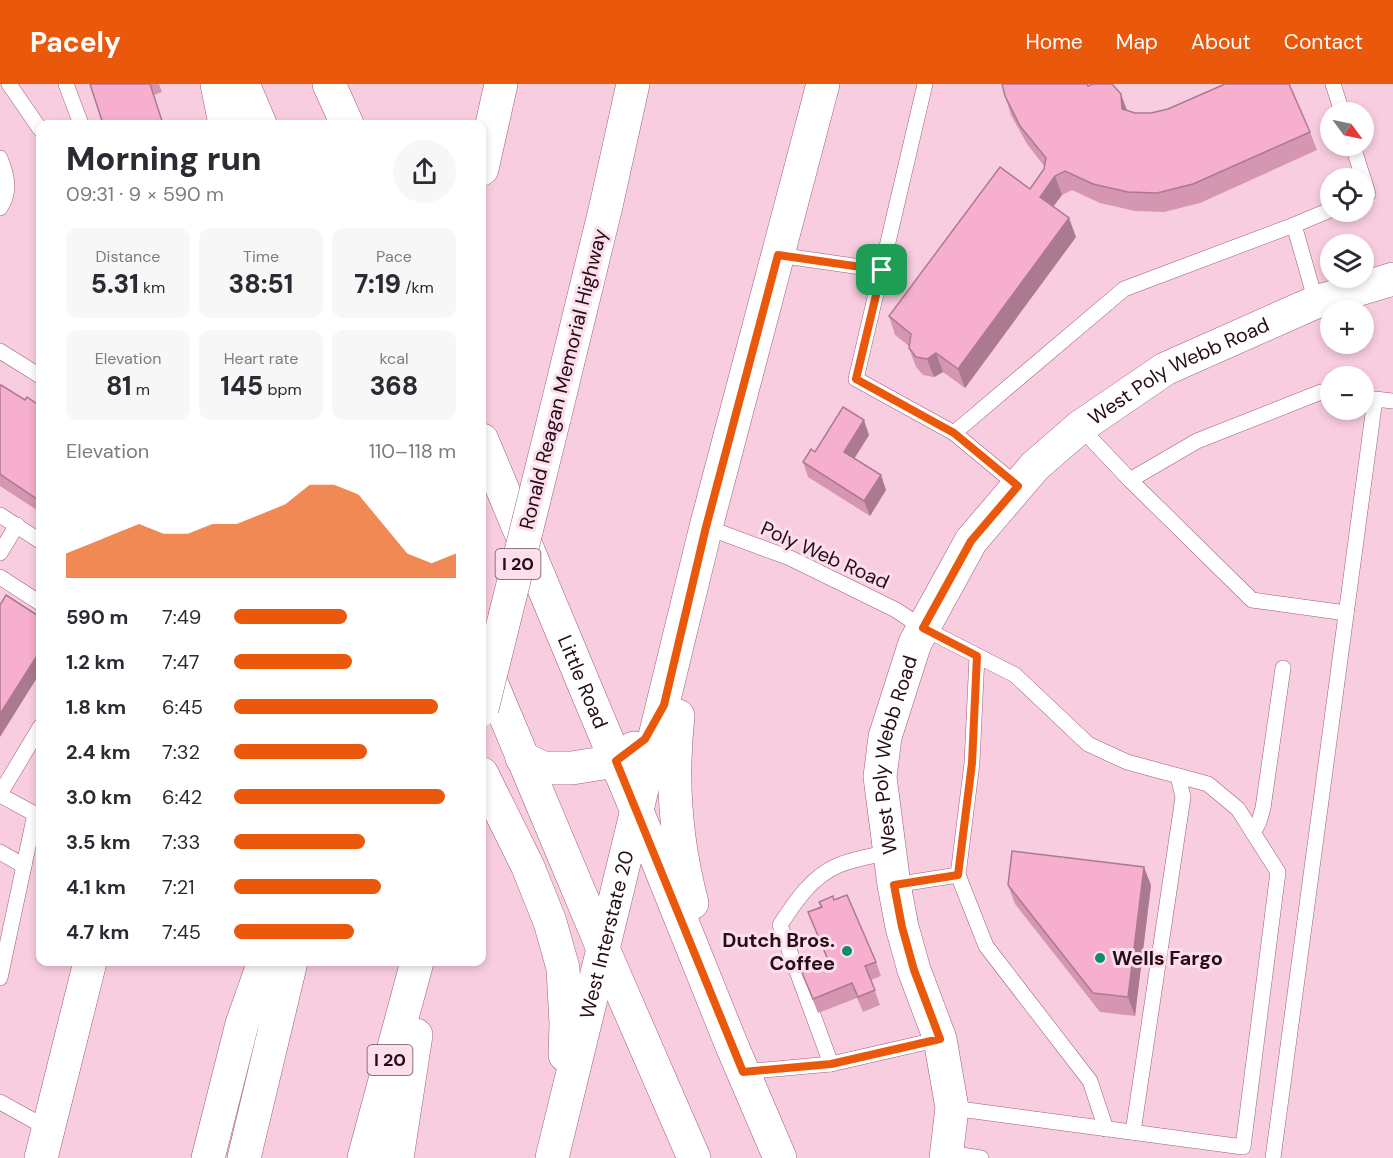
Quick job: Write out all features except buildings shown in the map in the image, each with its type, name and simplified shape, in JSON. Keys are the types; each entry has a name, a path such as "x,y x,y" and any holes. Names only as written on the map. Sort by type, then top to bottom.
{"main road":[{"path":"217,84 224,120"},
{"path":"243,84 258,120"},
{"path":"329,84 345,120"},
{"path":"486,151 501,84"},
{"name":"Ronald Reagan Memorial Highway","path":"486,693 606,206 633,84"},
{"path":"606,206 653,84"},
{"name":"West Interstate 20","path":"552,1158 706,527 823,84"},
{"name":"West Poly Webb Road","path":"947,1155 952,1108 940,1039 914,970 902,927 889,852 880,777 885,737 915,643 971,541 1035,466 1080,427 1165,369 1316,302 1393,279"},
{"name":"Little Road","path":"486,450 780,1158"},
{"path":"693,585 674,748 676,794 684,874 738,1059"},
{"path":"486,668 522,758 694,1158"},
{"path":"522,758 543,768 560,769 616,761 645,739 664,705"},
{"path":"486,782 528,867 550,922 563,968 566,1024 564,1112"},
{"path":"44,1143 89,966"},
{"path":"208,1158 242,1024 263,966"},
{"path":"244,1158 290,966"},
{"name":"I 20","path":"364,1158 416,966"},
{"path":"397,1158 426,966"}],"lane":[{"path":"0,94 8,84 36,123"},
{"path":"66,84 80,120"},
{"path":"925,84 856,379 954,433 1018,486"},
{"path":"1333,84 1339,102"},
{"path":"0,158 8,176 4,202 0,208"},
{"path":"954,433 1124,289 1320,214"},
{"path":"1294,225 1316,302"},
{"path":"778,255 882,270"},
{"path":"0,351 36,374"},
{"path":"1130,480 1197,441 1320,393"},
{"path":"1374,399 1393,401"},
{"path":"1273,1158 1346,613 1367,420"},
{"path":"1080,427 1130,480 1252,600 1346,613"},
{"path":"0,515 36,538"},
{"path":"0,552 17,525"},
{"name":"Poly Web Road","path":"706,527 790,558 896,610 923,628 1015,675 1088,744 1127,762 1208,784 1238,809 1278,872 1243,1147 1136,1133"},
{"path":"0,577 36,600"},
{"path":"977,656 972,763 958,875 986,946 1090,1081 1107,1129"},
{"path":"1253,833 1263,808 1283,668"},
{"path":"36,734 0,795 36,815"},
{"path":"952,1108 1136,1133 1183,797 1178,776"},
{"path":"0,978 24,866 36,823"},
{"path":"0,852 24,866"},
{"path":"831,1064 780,925 797,899 820,875 838,865 889,852"},
{"path":"894,885 958,875"},
{"path":"738,1059 831,1064 940,1039"},
{"path":"0,1102 44,1143"},
{"path":"947,1155 981,1158"}],"place":[{"name":"Dutch Bros. Coffee","path":"847,951"},
{"name":"Wells Fargo","path":"1100,958"}],"route":[{"path":"778,255 882,270 856,379 954,433 1018,486 971,541 923,628 977,656 972,763 958,875 894,885 902,927 914,970 940,1039 831,1064 743,1072 616,761 645,739 664,705 706,527 778,255"}]}
